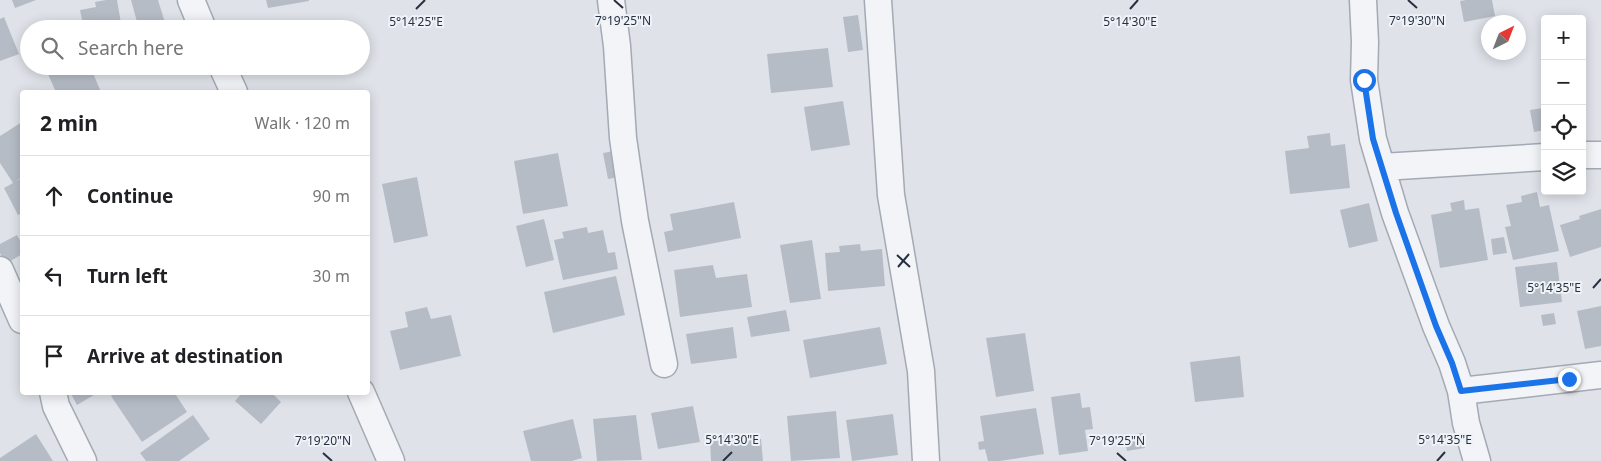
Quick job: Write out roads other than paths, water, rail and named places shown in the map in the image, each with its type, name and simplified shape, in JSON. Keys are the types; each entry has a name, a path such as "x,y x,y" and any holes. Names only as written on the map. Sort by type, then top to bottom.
{"street":[{"path":"191,0 199,20"},
{"path":"611,0 617,46 623,138 635,221 664,364"},
{"path":"878,0 891,195 921,371 926,461"},
{"path":"1363,0 1364,80 1373,139 1396,213 1436,326 1452,363 1461,391 1466,423 1477,461"},
{"path":"226,75 233,90"},
{"path":"1586,155 1601,155"},
{"path":"1382,167 1541,157"},
{"path":"0,270 20,315"},
{"path":"1461,391 1601,376"},
{"path":"54,395 56,406 83,461"},
{"path":"361,395 391,461"}]}
